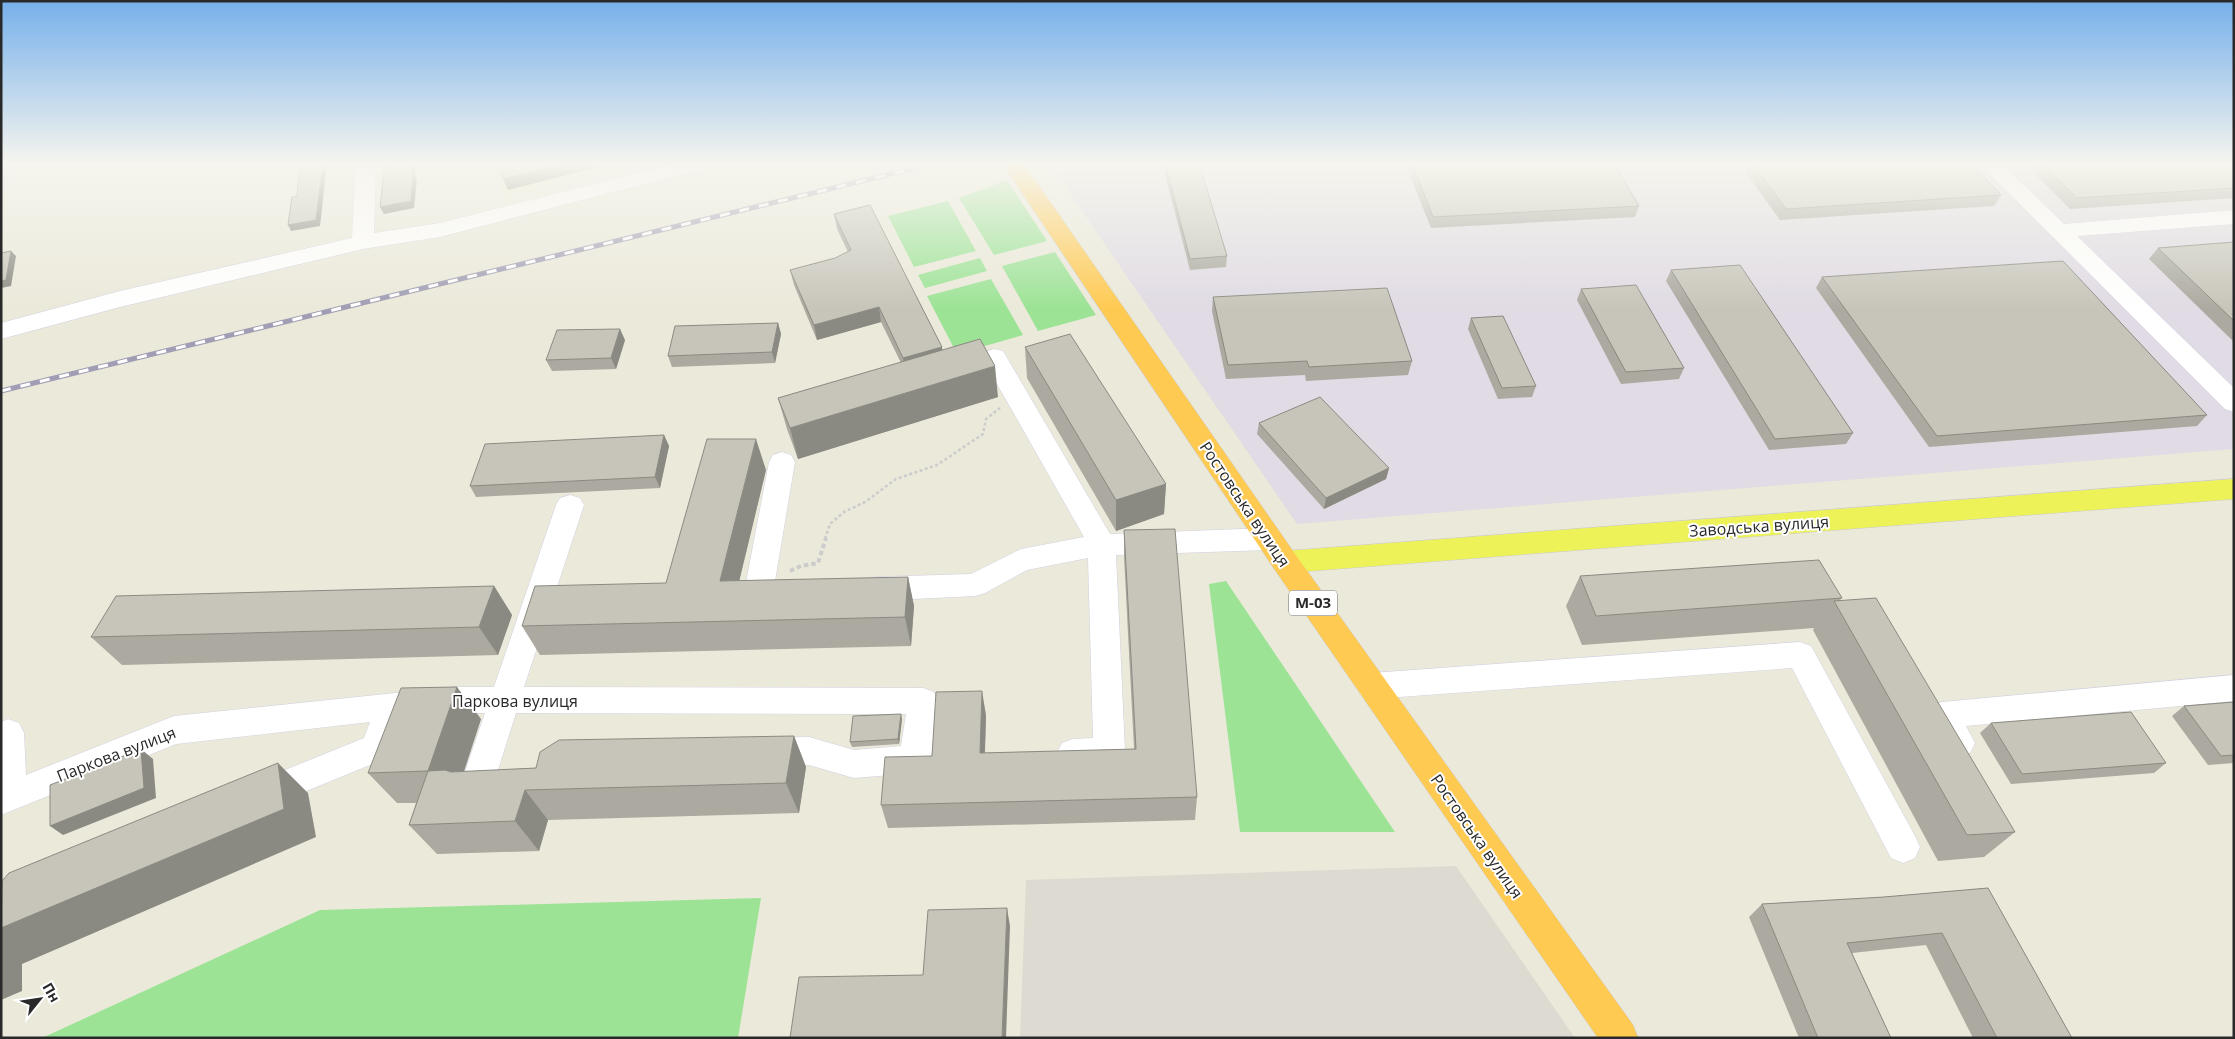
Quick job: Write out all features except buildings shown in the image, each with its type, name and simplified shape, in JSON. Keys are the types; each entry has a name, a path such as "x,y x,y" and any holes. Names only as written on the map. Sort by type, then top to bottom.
{"highway":[{"name":"Ростовська вулиця","path":"1045,211 1269,539 1620,1038"}],"main road":[{"name":"Заводська вулиця","path":"1285,562 2234,489"}],"street":[{"path":"363,242 364,211"},
{"path":"1,331 120,299 363,242 440,230 513,211"},
{"path":"2038,211 2234,403"},
{"path":"2058,231 2234,217"},
{"path":"929,377 994,357 1102,545 1109,752 1044,754"},
{"path":"782,462 758,593 808,591"},
{"path":"523,783 476,786 570,506"},
{"path":"847,590 975,585 1021,560 1102,545 1269,539"},
{"path":"1372,686 1800,655 1903,847"},
{"path":"1971,764 1942,715 2234,688"},
{"name":"Паркова вулиця","path":"6,798 174,730 392,706 453,700 923,701 915,759 854,764 809,751 731,752"},
{"path":"237,804 376,748 392,706"},
{"path":"3,728 6,798"}],"path":[{"path":"760,585 800,566 818,563 830,524 844,512 864,502 896,479 937,465 962,450 983,434 986,419 1018,398"}],"shaded area":[{"path":"1082,211 2234,211 2234,449 1297,524"},
{"path":"1456,866 1575,1038 1020,1038 1026,880"}],"green space":[{"path":"906,211 954,211 976,251 914,267 888,216"},
{"path":"967,211 1028,211 1047,241 994,255"},
{"path":"1055,252 1096,315 1038,331 1002,266"},
{"path":"980,258 987,271 925,288 918,275"},
{"path":"991,279 1023,335 957,354 927,296"},
{"path":"1226,581 1395,832 1240,832 1209,584"},
{"path":"761,898 738,1038 42,1038 320,910"}],"railway":[{"path":"1,391 737,211"}]}
